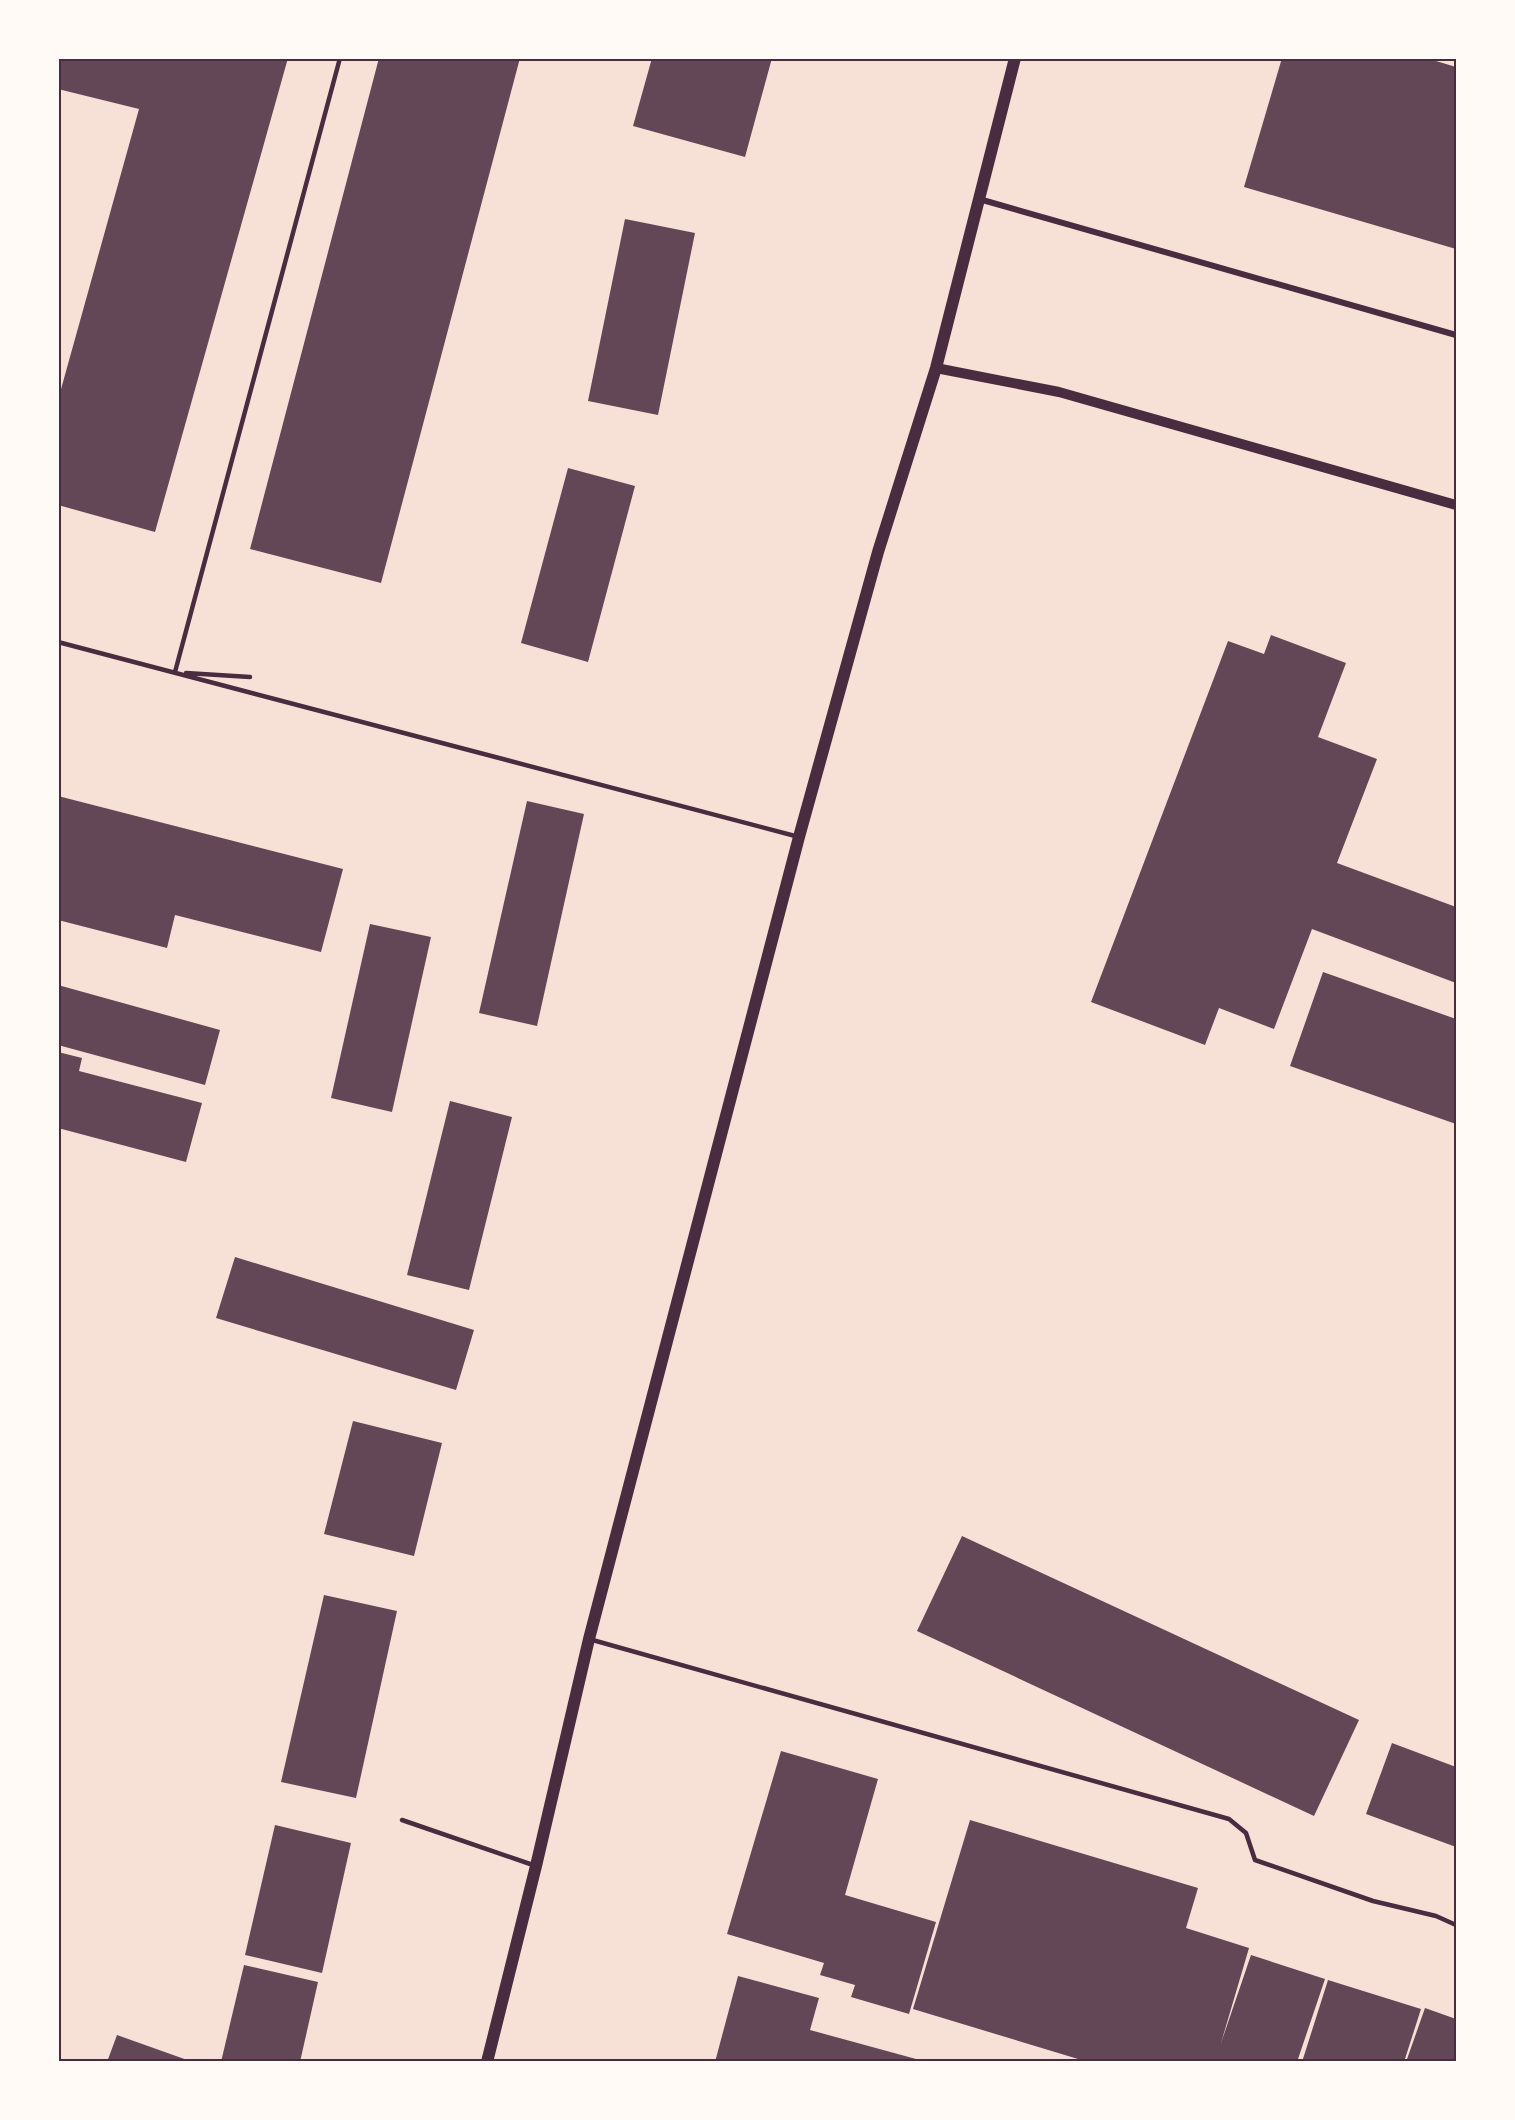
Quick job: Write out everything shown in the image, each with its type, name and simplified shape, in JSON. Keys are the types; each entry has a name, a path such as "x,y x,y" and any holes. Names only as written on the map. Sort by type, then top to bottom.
{"main road":[{"path":"487,2061 536,1866 589,1639 799,837 878,552 936,368 1015,58"}],"street":[{"path":"979,199 1456,335"},
{"path":"936,368 1059,392 1456,506"}],"lane":[{"path":"174,672 340,58"},
{"path":"58,642 799,837"},
{"path":"174,672 250,677"},
{"path":"589,1639 1229,1819 1246,1833 1255,1860 1373,1901 1436,1916 1456,1925"},
{"path":"402,1820 536,1866"}],"building":[{"path":"58,58 288,58 155,532 58,505 58,400 139,109 58,89"},
{"path":"379,58 520,58 381,583 250,549"},
{"path":"652,58 772,58 745,157 633,126"},
{"path":"1282,58 1426,58 1456,67 1456,249 1244,187"},
{"path":"625,219 695,233 658,415 588,401"},
{"path":"568,468 635,486 588,662 521,643"},
{"path":"1271,635 1346,663 1318,737 1377,759 1337,863 1456,907 1456,983 1312,929 1274,1029 1219,1008 1205,1045 1091,1002 1228,641 1264,654"},
{"path":"58,796 343,869 321,952 175,915 167,948 58,920"},
{"path":"527,801 584,814 537,1026 479,1013"},
{"path":"370,924 431,937 392,1112 331,1098"},
{"path":"1323,972 1456,1019 1456,1124 1290,1066"},
{"path":"58,985 220,1030 205,1085 58,1045"},
{"path":"58,1052 82,1058 79,1071 202,1103 186,1162 58,1128"},
{"path":"450,1101 512,1117 469,1290 407,1275"},
{"path":"235,1257 474,1330 456,1390 216,1318"},
{"path":"353,1421 442,1443 414,1556 324,1534"},
{"path":"962,1536 1359,1720 1314,1816 917,1631"},
{"path":"324,1595 397,1611 356,1798 281,1782"},
{"path":"1392,1743 1456,1767 1456,1847 1366,1814"},
{"path":"781,1751 878,1779 845,1895 936,1922 909,2014 851,1997 855,1985 820,1975 824,1963 727,1934"},
{"path":"970,1820 1198,1888 1186,1928 1249,1948 1221,2043 1251,1955 1325,1979 1297,2062 1088,2062 913,2009"},
{"path":"275,1825 351,1843 322,1973 245,1955"},
{"path":"244,1965 318,1982 300,2062 221,2062"},
{"path":"738,1976 819,1998 810,2030 927,2062 715,2062"},
{"path":"1328,1980 1421,2009 1404,2062 1302,2062"},
{"path":"1425,2008 1456,2019 1456,2062 1406,2062"},
{"path":"117,2035 190,2061 190,2062 107,2062"}]}
